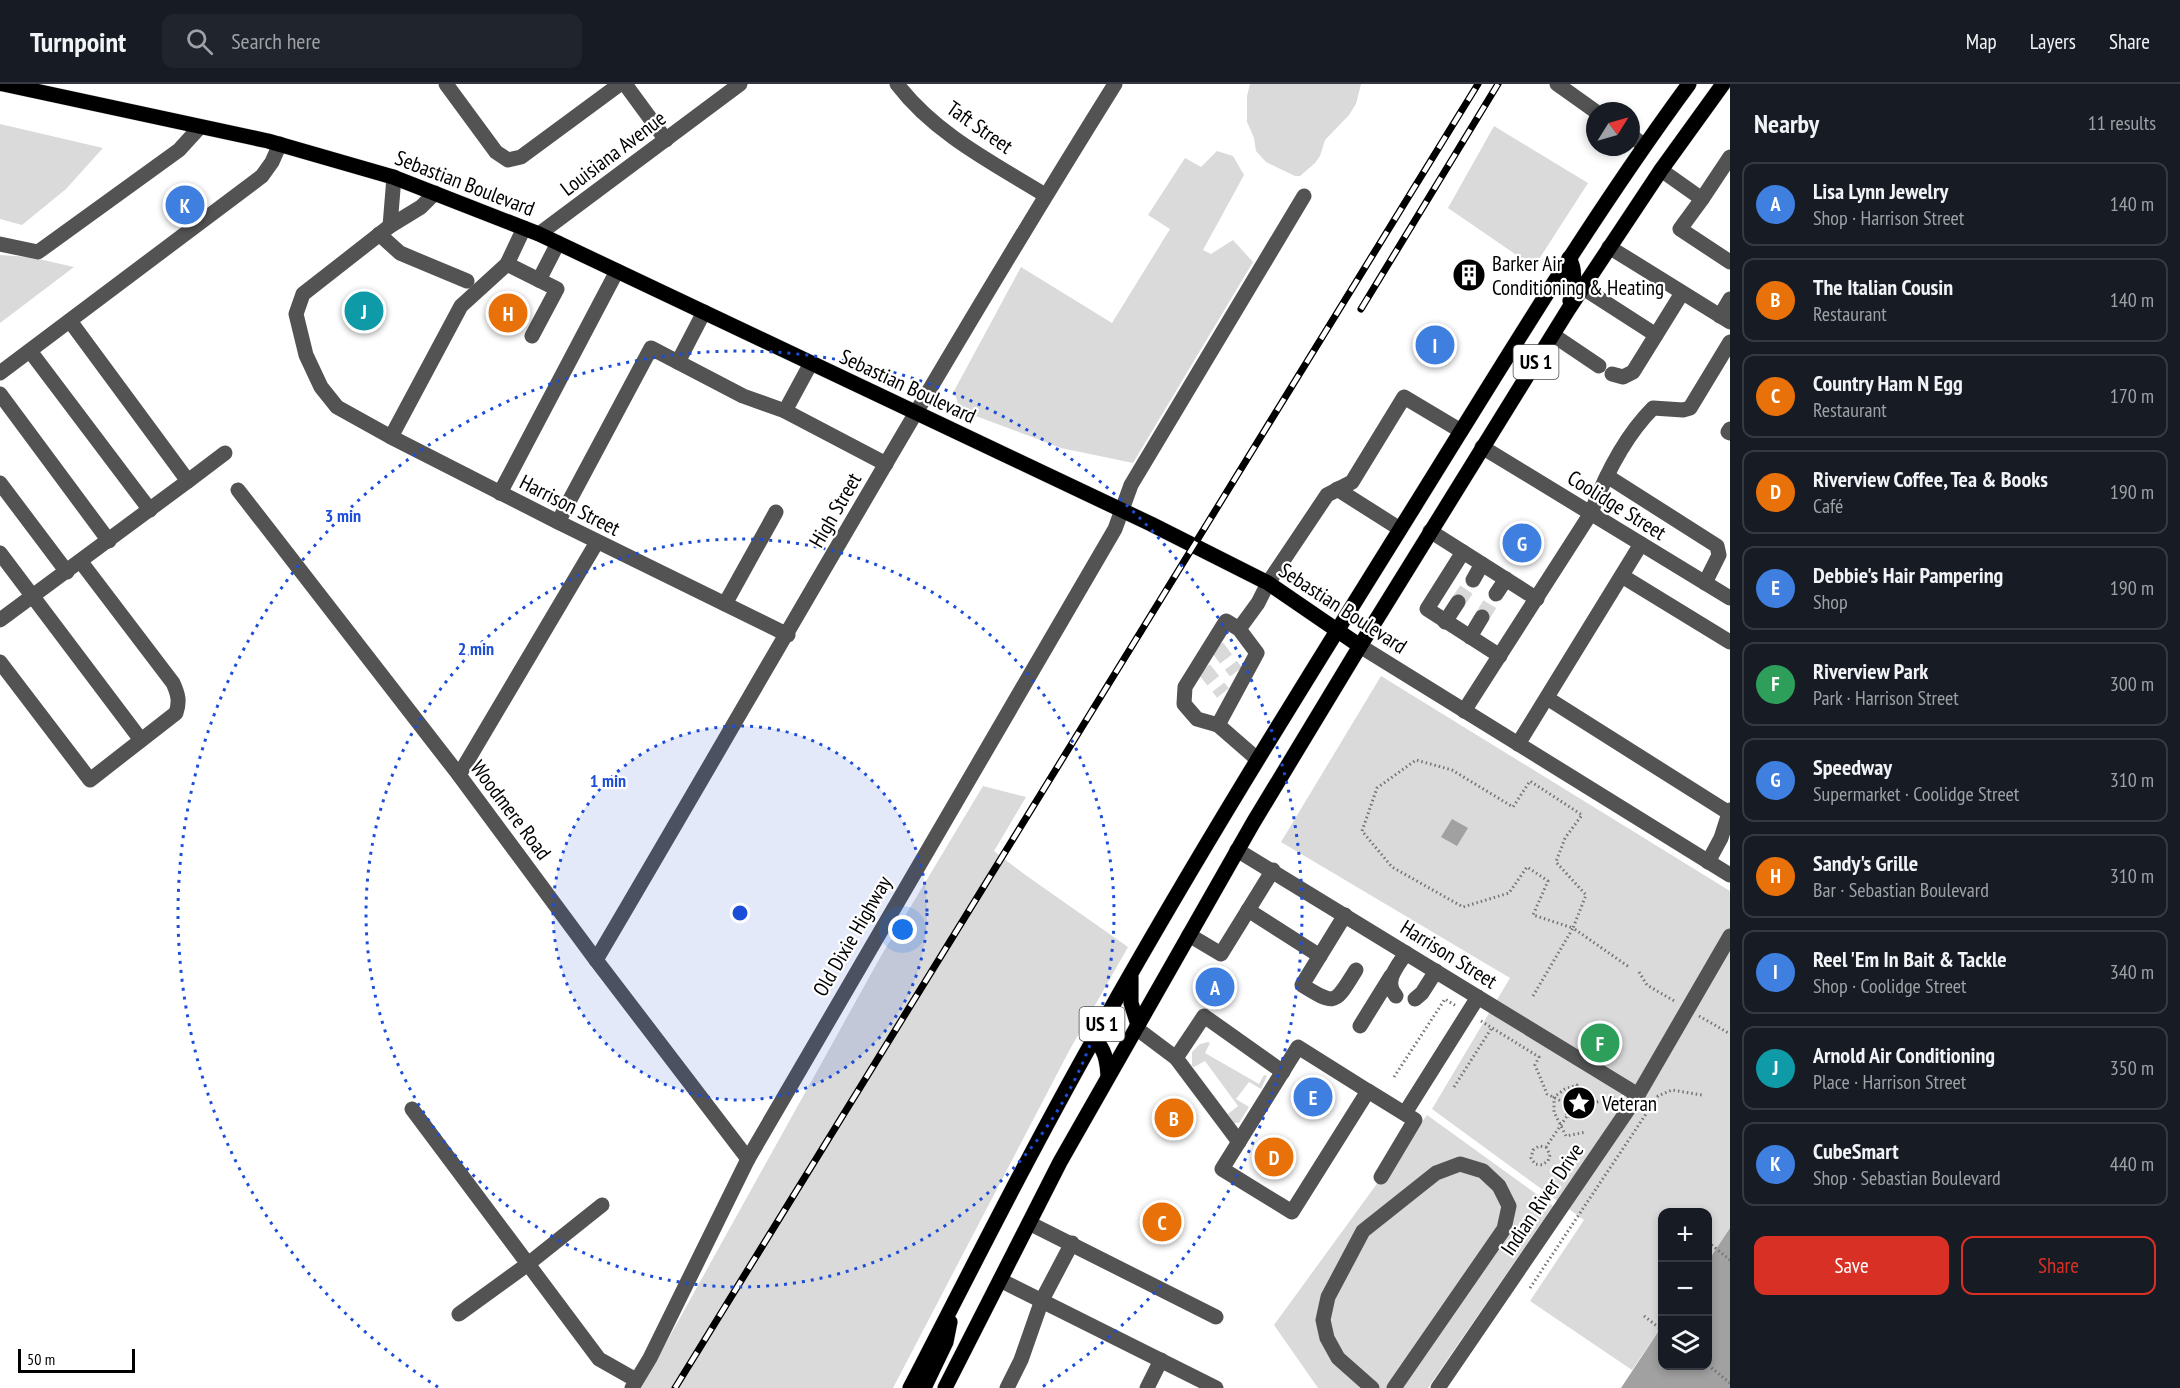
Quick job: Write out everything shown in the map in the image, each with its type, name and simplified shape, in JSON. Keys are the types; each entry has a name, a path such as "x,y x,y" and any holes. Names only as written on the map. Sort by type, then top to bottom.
{"main road":[{"name":"Sebastian Boulevard","path":"3,84 280,144 394,177 539,234 1151,524 1268,584 1360,646"},
{"name":"US 1","path":"910,1388 1094,1038 1257,759 1569,258 1644,145 1689,84"},
{"name":"US 1","path":"945,1388 1060,1162 1237,850 1430,531 1568,310 1661,170 1725,84"},
{"path":"1568,310 1574,278 1573,265 1569,258"},
{"path":"1131,974 1131,1003 1137,1027"},
{"path":"1094,1038 1106,1056 1108,1076"},
{"path":"924,1388 946,1342 952,1307"}],"street":[{"path":"446,84 496,152 508,160 521,157 622,84 666,140"},
{"name":"Louisiana Avenue","path":"539,234 740,84"},
{"name":"Taft Street","path":"897,84 907,97 953,139 1045,195"},
{"name":"High Street","path":"596,960 788,634 914,412 1115,84"},
{"path":"1557,84 1586,105"},
{"path":"1725,84 1730,87"},
{"path":"0,244 38,252 179,150 200,126"},
{"path":"1640,142 1644,145"},
{"path":"0,374 262,176 272,162 280,144"},
{"path":"1730,157 1680,230 1730,262"},
{"path":"1661,170 1702,199"},
{"path":"394,177 384,230 400,253 467,281"},
{"path":"384,230 421,207 435,193"},
{"name":"Old Dixie Highway","path":"634,1384 650,1358 747,1159 1115,529 1131,485 1304,196"},
{"path":"391,437 461,306 507,264 524,228"},
{"name":"Harrison Street","path":"384,230 303,294 296,314 306,356 321,387 337,407 597,542 788,634"},
{"path":"539,280 558,243"},
{"path":"1609,247 1725,319 1730,299"},
{"path":"507,264 557,289 532,336"},
{"path":"500,493 617,271"},
{"path":"1583,288 1656,335"},
{"path":"1553,335 1605,370 1623,377 1633,372 1682,292"},
{"path":"678,362 704,312"},
{"path":"70,321 188,481"},
{"path":"1464,711 1591,513 1607,476 1639,422 1653,408 1683,410 1690,408 1730,342"},
{"path":"558,522 651,348 743,396 786,411 886,464"},
{"path":"30,351 150,510"},
{"path":"786,411 811,363"},
{"path":"0,394 109,541"},
{"path":"1239,629 1327,495 1352,482 1404,397 1461,431"},
{"path":"1730,429 1728,432 1730,433"},
{"name":"Coolidge Street","path":"1482,447 1730,598"},
{"path":"2,614 68,572 225,453"},
{"path":"1607,476 1717,546 1719,555 1705,583"},
{"path":"0,483 68,572"},
{"path":"1337,489 1400,529"},
{"name":"Woodmere Road","path":"238,490 459,776 747,1159"},
{"path":"725,604 776,512"},
{"path":"1430,531 1537,599"},
{"path":"459,776 597,542"},
{"path":"1518,744 1641,544"},
{"path":"1463,552 1427,609 1500,656"},
{"path":"0,553 141,740"},
{"path":"0,662 90,780 176,713 179,704 178,694 173,683 81,562"},
{"path":"1473,579 1482,564"},
{"path":"1622,576 1730,642"},
{"path":"1496,594 1506,579"},
{"path":"1445,622 1458,602"},
{"path":"1470,637 1482,617"},
{"path":"1218,726 1226,698 1238,676 1257,652 1239,629 1226,621 1203,665 1185,687 1184,704 1197,720 1218,726 1257,759"},
{"name":"Sebastian Boulevard","path":"1360,646 1730,875"},
{"path":"1547,698 1729,812 1721,838 1708,862"},
{"name":"Harrison Street","path":"1237,850 1638,1095"},
{"path":"1189,935 1221,954 1273,870"},
{"path":"1248,910 1320,956"},
{"path":"1345,915 1302,985 1331,1000 1338,997 1356,970"},
{"name":"Indian River Drive","path":"1438,1388 1514,1280 1638,1095 1730,936"},
{"path":"1360,1026 1406,953"},
{"path":"1415,999 1422,993 1436,971"},
{"path":"1391,976 1390,986 1396,996"},
{"path":"1405,1113 1478,997"},
{"path":"1176,1058 1204,1016 1283,1072"},
{"path":"1137,1027 1176,1058 1239,1142"},
{"path":"1368,1091 1292,1212 1222,1168 1298,1047 1415,1120 1380,1177"},
{"path":"412,1109 599,1359 634,1384"},
{"path":"1372,1388 1338,1358 1327,1338 1323,1320 1328,1297 1363,1231 1376,1219 1436,1173 1460,1164 1483,1171 1499,1186 1509,1206 1504,1229 1394,1388"},
{"path":"459,1314 528,1264 602,1205"},
{"path":"1029,1223 1216,1317"},
{"path":"1006,1388 1021,1360 1042,1300 1072,1244"},
{"path":"1000,1280 1216,1388"},
{"path":"1147,1388 1161,1360"}],"path":[{"path":"1533,996 1573,928 1586,895 1556,862 1565,838 1582,815 1530,781 1513,807 1452,770 1416,760 1377,788 1362,831 1392,867 1462,907 1509,893 1527,867 1548,881 1533,915 1573,928 1629,967"},
{"path":"1638,972 1647,986 1681,1005"},
{"path":"1394,1077 1445,999 1460,1009"},
{"path":"1695,1014 1730,1034"},
{"path":"1479,1020 1539,1058 1535,1065 1547,1094 1563,1102 1567,1116 1546,1147"},
{"path":"1454,1087 1492,1028"},
{"path":"1554,1097 1565,1089 1577,1085 1577,1095"},
{"path":"1530,1288 1658,1096 1672,1090 1702,1095"},
{"path":"1563,1102 1577,1095"},
{"path":"1577,1095 1588,1104"},
{"path":"1554,1097 1554,1112 1566,1136 1586,1132"},
{"path":"1588,1104 1617,1098"},
{"path":"1567,1116 1582,1118 1588,1104"},
{"path":"1539,1146 1546,1147 1550,1155 1548,1161 1542,1165 1535,1164 1531,1158 1533,1150 1539,1146"},
{"path":"1712,1246 1730,1260"},
{"path":"1644,1316 1658,1327"},
{"path":"1712,1369 1730,1383"}],"shaded area":[{"path":"1250,84 1361,84 1356,104 1349,115 1325,140 1315,163 1300,176 1295,176 1266,162 1256,151 1254,138 1247,122 1247,96"},
{"path":"0,124 103,148 66,189 22,225 0,219"},
{"path":"1494,126 1588,183 1534,267 1448,208"},
{"path":"1217,151 1233,156 1244,175 1203,250 1211,254 1233,240 1253,262 1133,463 1061,448 960,410 954,391 1021,267 1112,323 1170,229 1148,215 1185,158 1201,167"},
{"path":"0,255 30,257 74,267 0,323"},
{"path":"1381,676 1730,891 1730,1228 1712,1255 1712,1208 1658,1208 1658,1332 1632,1370 1530,1301 1584,1220 1432,1109 1510,978 1281,842"},
{"path":"983,786 1026,797 994,851 1128,947 1069,1051 893,1388 641,1388 881,956"},
{"path":"1452,819 1468,828 1457,846 1441,837"},
{"path":"1210,1043 1205,1053 1259,1084 1264,1075 1267,1076 1261,1089 1249,1082 1236,1099 1249,1107 1239,1123 1234,1123 1228,1114 1238,1106 1205,1061 1192,1066 1192,1052 1200,1044"},
{"path":"1427,1115 1553,1206 1428,1388 1318,1388 1274,1325"},
{"path":"1730,1228 1730,1388 1621,1388 1658,1332 1658,1370 1712,1370 1712,1255"}],"tunnel":[{"path":"1458,602 1473,580"},
{"path":"1482,617 1496,594"},
{"path":"1217,647 1236,672"},
{"path":"1204,669 1223,693"}],"railway":[{"path":"675,1388 1478,84"},
{"path":"1361,309 1498,84"}],"place":[{"name":"CubeSmart","path":"185,205"},
{"name":"Barker Air Conditioning & Heating","path":"1469,275"},
{"name":"Arnold Air Conditioning","path":"364,311"},
{"name":"Sandy's Grille","path":"508,313"},
{"name":"Reel 'Em In Bait & Tackle","path":"1435,345"},
{"name":"Speedway","path":"1522,543"},
{"name":"Lisa Lynn Jewelry","path":"1215,987"},
{"name":"Riverview Park","path":"1600,1043"},
{"name":"Debbie's Hair Pampering","path":"1313,1097"},
{"name":"Veteran","path":"1579,1103"},
{"name":"The Italian Cousin","path":"1174,1118"},
{"name":"Riverview Coffee, Tea & Books","path":"1274,1157"},
{"name":"Country Ham N Egg","path":"1162,1222"}]}
